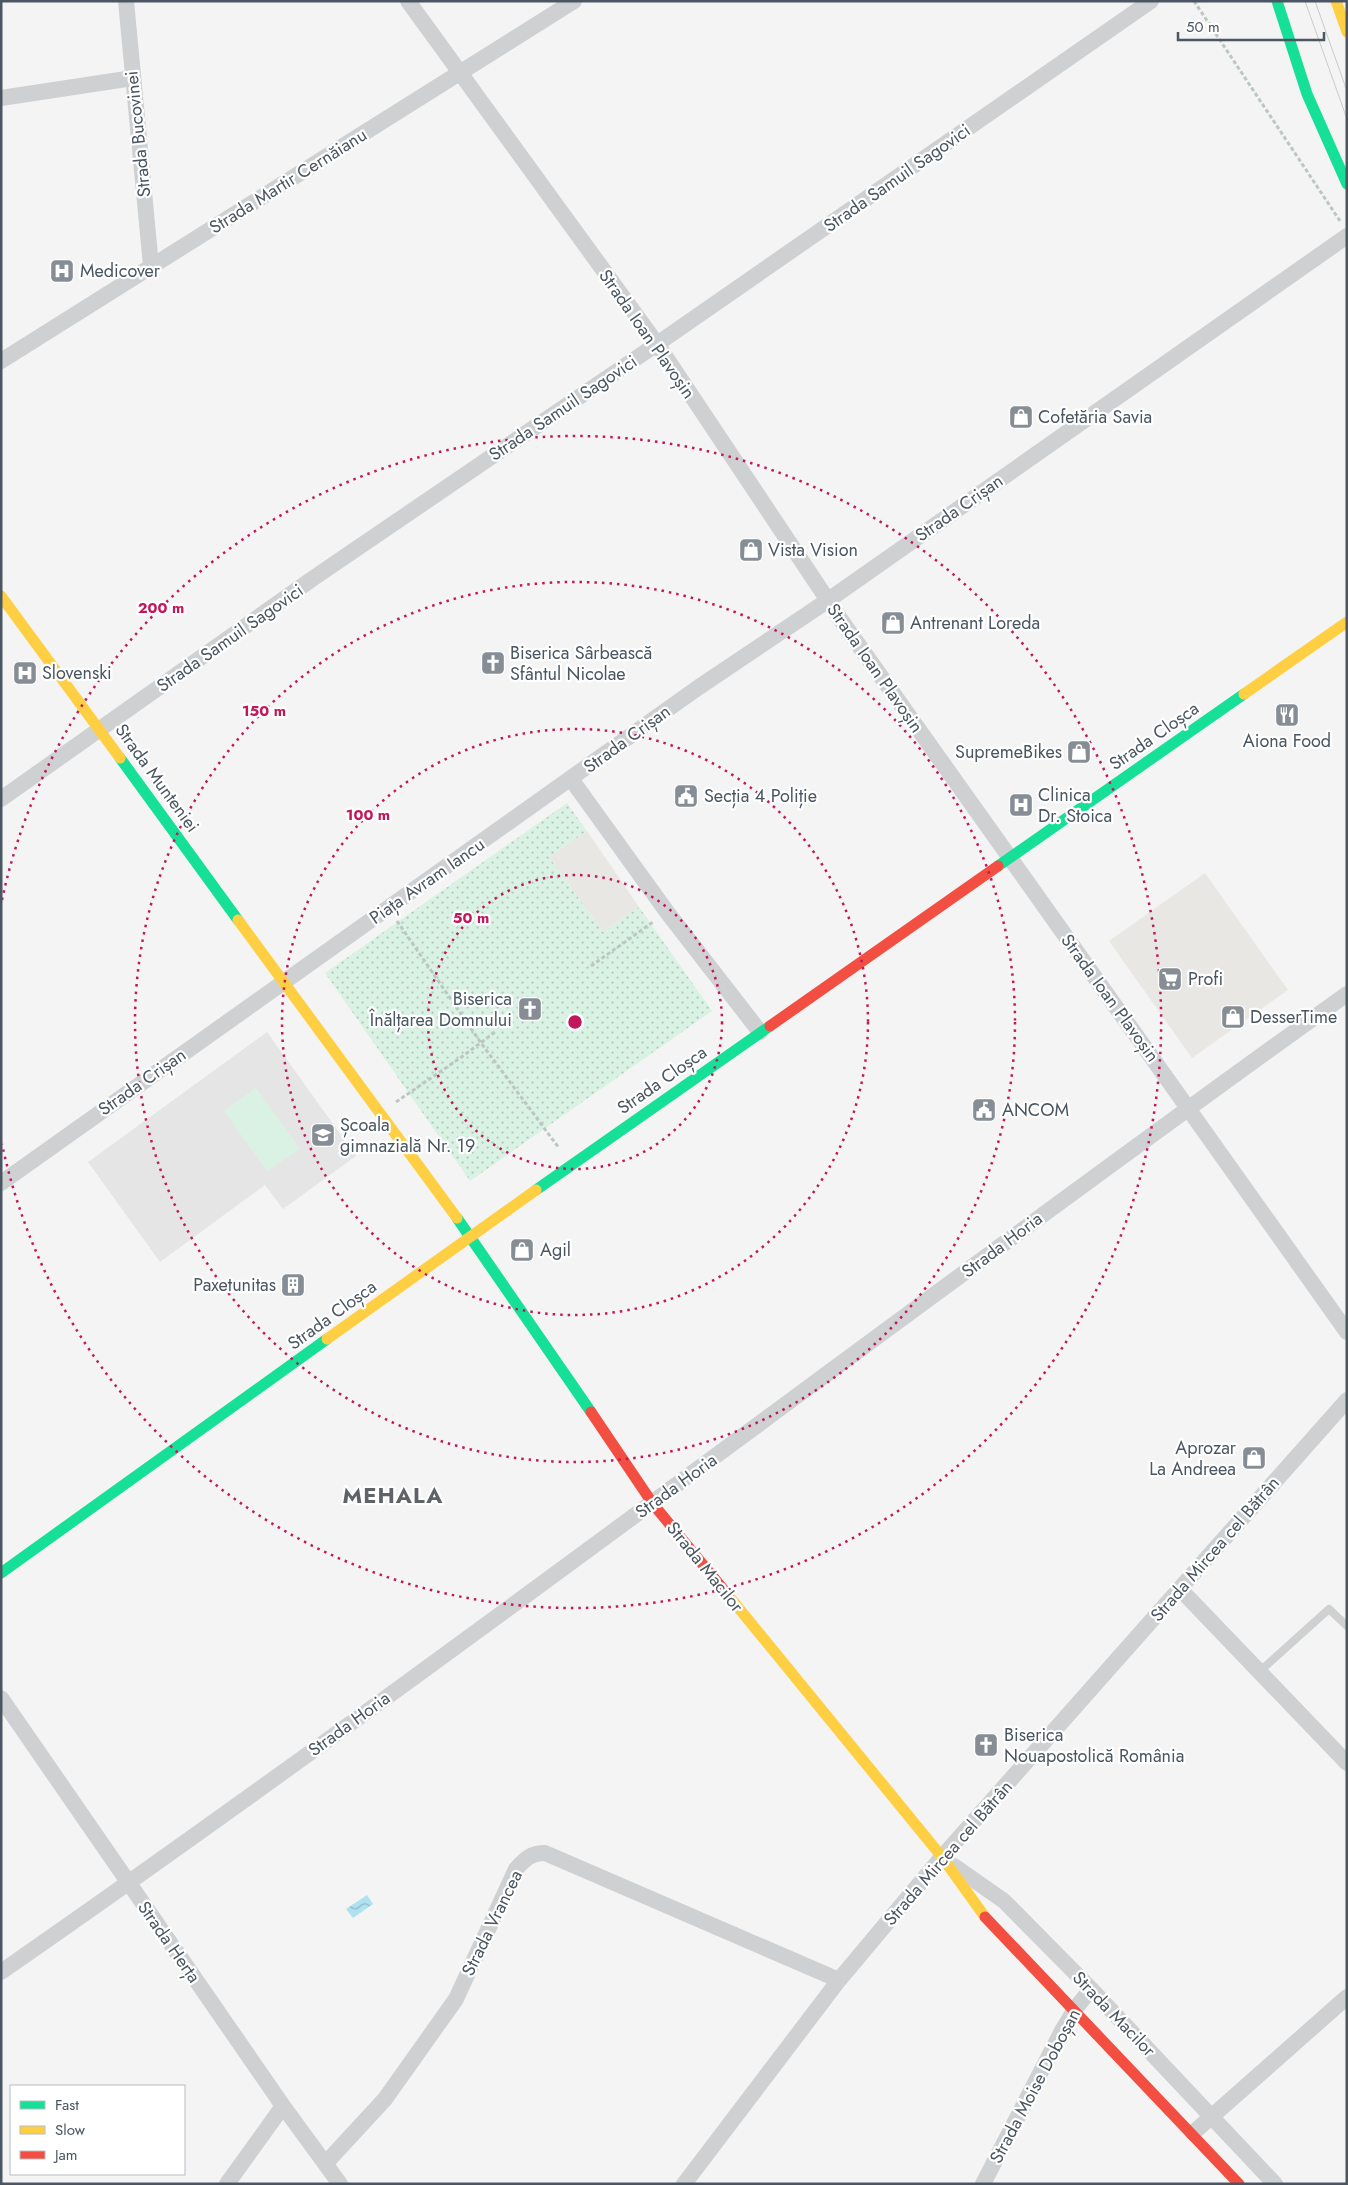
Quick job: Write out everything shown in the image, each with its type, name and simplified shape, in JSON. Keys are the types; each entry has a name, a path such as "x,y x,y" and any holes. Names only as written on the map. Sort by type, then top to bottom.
{"street":[{"name":"Strada Bucovinei","path":"126,1 151,266"},
{"name":"Strada Ioan Plavoșin","path":"408,1 657,344 827,601 1347,1332"},
{"name":"Strada Martir Cernăianu","path":"1,361 574,1"},
{"name":"Strada Samuil Sagovici","path":"1,799 323,572 657,344 1151,1"},
{"path":"1277,1 1296,65 1317,120 1347,184"},
{"path":"1336,1 1347,32"},
{"path":"1,98 133,78"},
{"name":"Strada Crișan","path":"571,779 699,687 827,601 1344,229"},
{"name":"Strada Munteniei","path":"1,596 284,982"},
{"name":"Strada Cloșca","path":"1,1573 571,1165 1347,622"},
{"path":"571,779 667,912 760,1032"},
{"name":"Piața Avram Iancu","path":"284,982 571,779"},
{"path":"284,982 471,1237"},
{"name":"Strada Crișan","path":"1,1183 284,982"},
{"name":"Strada Horia","path":"1,1972 129,1883 653,1504 1188,1108 1347,994"},
{"name":"Strada Macilor","path":"471,1237 653,1504 942,1857 987,1919 1193,2133 1239,2184"},
{"name":"Strada Mircea cel Bătrân","path":"684,2184 839,1980 942,1857 1347,1400"},
{"path":"1180,1589 1347,1763"},
{"name":"Strada Herța","path":"1,1698 283,2106 340,2184"},
{"name":"Strada Vrancea","path":"325,2164 385,2099 456,1999 516,1868 534,1853 545,1853 839,1980"},
{"name":"Strada Macilor","path":"942,1857 1004,1901 1091,1989 1275,2184"},
{"name":"Strada Moise Doboșan","path":"983,2184 1075,2009 1091,1989"},
{"path":"1193,2133 1347,1997"},
{"path":"227,2184 283,2106"}],"lane":[{"path":"1259,1672 1329,1609 1347,1626"}],"path":[{"path":"1194,1 1344,229"},
{"path":"590,966 667,912"},
{"path":"394,917 481,1043 571,1165"},
{"path":"379,1114 495,1032"}],"shaded area":[{"path":"587,831 639,907 603,932 549,857"},
{"path":"1205,873 1288,990 1192,1058 1109,941"},
{"path":"267,1032 356,1156 283,1209 265,1185 160,1262 88,1162"}],"green space":[{"path":"567,803 587,831 549,857 603,932 639,907 712,1011 470,1181 325,973"},
{"path":"256,1088 300,1149 267,1171 224,1111"}],"water":[{"path":"367,1895 373,1904 353,1918 346,1909"}],"tram line":[{"path":"1305,1 1347,119"},
{"path":"1315,1 1347,91"}],"traffic: fast":[{"path":"1277,1 1307,94 1347,184"},
{"path":"998,866 1244,694"},
{"path":"120,758 238,920"},
{"path":"536,1190 770,1026"},
{"path":"457,1218 591,1412"},
{"path":"1,1573 327,1339"}],"traffic: slow":[{"path":"1336,1 1347,32"},
{"path":"1,596 120,758"},
{"path":"1244,694 1347,622"},
{"path":"238,920 457,1218"},
{"path":"327,1339 536,1190"},
{"path":"728,1595 942,1857 985,1917"}],"traffic: jam":[{"path":"770,1026 998,866"},
{"path":"591,1412 653,1504 728,1595"},
{"path":"985,1917 1239,2184"}],"place":[{"name":"Medicover","path":"62,271"},
{"name":"Cofetăria Savia","path":"1021,417"},
{"name":"Vista Vision","path":"751,550"},
{"name":"Antrenant Loreda","path":"893,623"},
{"name":"Biserica Sârbească Sfântul Nicolae","path":"493,663"},
{"name":"Slovenski","path":"25,673"},
{"name":"Aiona Food","path":"1287,715"},
{"name":"SupremeBikes","path":"1079,752"},
{"name":"Secția 4 Poliție","path":"686,796"},
{"name":"Clinica Dr. Stoica","path":"1021,805"},
{"name":"Profi","path":"1170,979"},
{"name":"Biserica Înălțarea Domnului","path":"530,1009"},
{"name":"DesserTime","path":"1233,1017"},
{"name":"ANCOM","path":"984,1110"},
{"name":"Școala gimnazială Nr. 19","path":"323,1135"},
{"name":"Agil","path":"522,1250"},
{"name":"Paxetunitas","path":"293,1285"},
{"name":"Aprozar La Andreea","path":"1254,1458"},
{"name":"Biserica Nouapostolică România","path":"986,1745"}],"district":[{"name":"MEHALA","path":"393,1495"}]}
